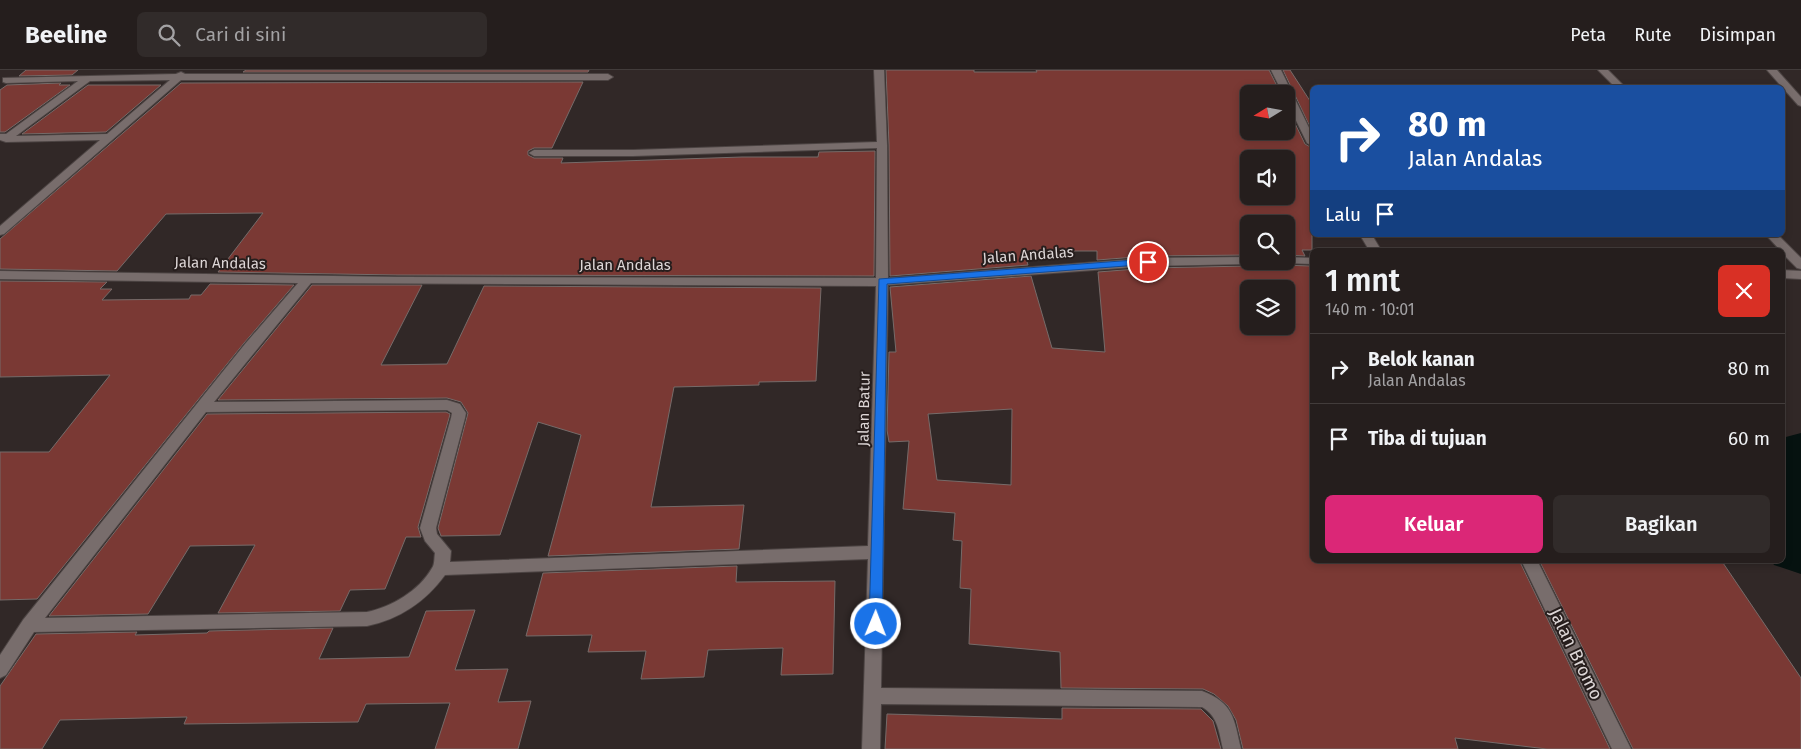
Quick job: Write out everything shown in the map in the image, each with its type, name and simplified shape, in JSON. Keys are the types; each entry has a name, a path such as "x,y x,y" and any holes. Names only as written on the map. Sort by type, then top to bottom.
{"street":[{"path":"3,139 99,70"},
{"name":"Jalan Batur","path":"871,749 874,696 882,282 880,70"},
{"path":"1276,70 1310,139"},
{"path":"1603,70 1619,85"},
{"path":"1772,70 1801,103"},
{"path":"0,232 183,74"},
{"path":"6,80 88,79 183,74 608,77"},
{"path":"3,139 110,137"},
{"path":"534,153 634,153 882,145"},
{"path":"1367,237 1374,248"},
{"path":"1774,237 1785,248"},
{"path":"1785,248 1801,265"},
{"name":"Jalan Andalas","path":"0,275 307,280 882,282 1148,262 1240,260"},
{"path":"1295,261 1310,261"},
{"path":"1785,274 1801,275"},
{"path":"0,670 29,625 202,407 307,280"},
{"path":"29,625 367,619 384,616 404,606 422,592 441,569 443,551 430,537 428,528 458,418 459,413 455,408 447,405 202,407"},
{"path":"441,569 877,552"},
{"name":"Jalan Bromo","path":"1530,563 1622,749"},
{"path":"874,696 1202,699 1209,701 1223,712 1232,749"}],"building":[{"path":"26,70 78,70 72,75 19,76"},
{"path":"246,70 589,70 588,72 243,72"},
{"path":"886,70 1037,72 1036,70 1269,70 1276,85 1240,85 1240,140 1295,140 1295,123 1305,144 1310,147 1310,237 1312,237 1312,248 1310,250 1302,250 1305,256 1295,255 1295,215 1240,215 1240,255 1149,256 1097,260 1097,251 1024,251 1028,265 890,276 889,145"},
{"path":"1283,70 1290,70 1310,101 1310,127 1295,95 1295,85 1290,85"},
{"path":"583,82 552,148 534,148 528,151 528,155 534,158 563,158 561,163 742,157 818,157 819,152 875,151 874,276 398,275 218,272 263,213 166,214 117,271 0,269 0,239 181,83"},
{"path":"61,83 59,85 70,85 5,132 0,132 0,90 7,85"},
{"path":"88,85 161,85 106,132 22,134"},
{"path":"1295,265 1310,266 1310,563 1520,563 1610,749 1547,749 1455,738 1458,749 1243,749 1236,720 1228,706 1214,694 1203,689 1061,688 1060,652 969,644 971,589 960,588 962,541 953,540 955,513 903,509 909,441 889,442 887,430 889,352 896,352 890,287 1031,276 1052,348 1105,352 1098,272 1149,268 1240,266 1240,270 1295,270","holes":["1012,409 1011,485 937,480 928,414"]},
{"path":"0,281 107,282 100,289 112,289 102,300 189,299 191,295 201,295 210,284 294,285 244,343 37,599 0,600 0,452 49,452 110,375 0,377"},
{"path":"312,285 422,285 381,365 447,364 484,286 821,288 816,381 759,382 759,385 674,387 651,507 744,505 739,549 548,556 581,435 538,422 500,535 441,536 438,528 468,413 461,402 447,398 218,400"},
{"path":"446,412 450,414 418,527 421,537 406,537 385,589 350,590 340,611 218,613 255,545 190,546 148,614 49,616 207,414"},
{"path":"1540,563 1723,563 1801,678 1801,749 1633,749"},
{"path":"737,566 736,582 835,581 833,674 781,675 783,648 708,650 704,677 641,679 646,651 588,652 592,635 526,636 543,573"},
{"path":"475,610 455,670 508,669 498,702 531,701 518,749 435,749 450,703 366,704 358,722 184,724 187,717 60,720 42,749 0,749 0,686 36,634 137,632 135,635 333,628 319,659 409,657 426,611"},
{"path":"1062,708 1201,709 1213,721 1221,749 885,749 887,714 1062,719"}],"waterway":[{"path":"1801,459 1789,464 1790,525 1801,543"}],"route":[{"path":"876,624 882,282 1148,262"}]}
